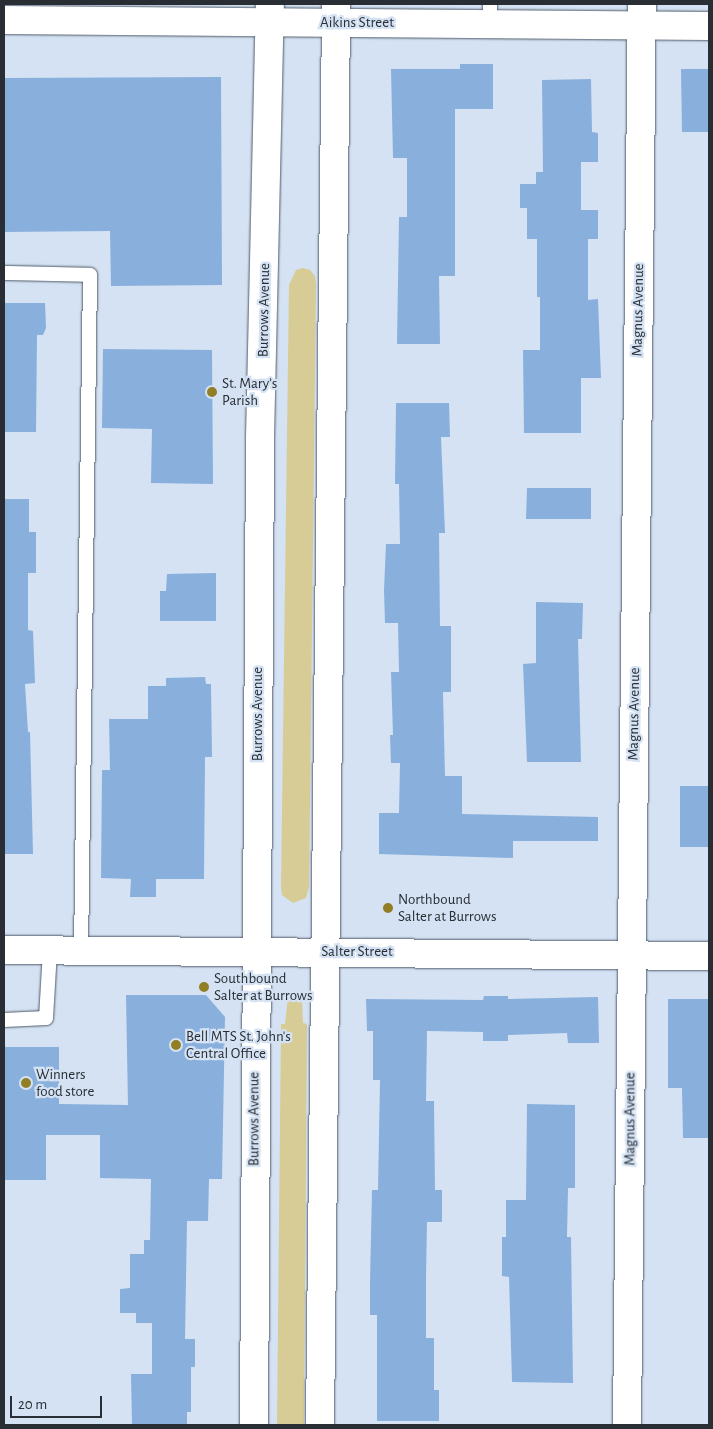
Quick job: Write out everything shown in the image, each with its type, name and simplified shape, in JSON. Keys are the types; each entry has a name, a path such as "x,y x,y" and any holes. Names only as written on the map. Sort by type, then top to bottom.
{"street":[{"name":"Aikins Street","path":"4,20 336,13 642,14 709,26"},
{"path":"320,1425 336,13"},
{"name":"Burrows Avenue","path":"254,1425 260,438 270,14"},
{"name":"Magnus Avenue","path":"628,1425 642,14"},
{"name":"Salter Street","path":"4,950 709,956"}],"lane":[{"path":"4,273 90,275 81,951"},
{"path":"4,1020 46,1018 50,951"}],"shaded area":[{"path":"303,268 310,270 315,276 316,285 309,887 306,898 293,903 282,895 281,887 289,285 296,270"},
{"path":"288,997 302,998 303,1023 307,1024 304,1425 277,1425 281,1024 285,1024"}],"building":[{"path":"460,64 493,64 493,109 455,109 455,276 439,276 440,344 397,344 399,217 407,217 407,158 393,158 391,69 460,69"},
{"path":"681,69 709,69 709,132 682,132"},
{"path":"221,77 222,285 111,286 110,231 4,232 4,78"},
{"path":"591,79 592,132 598,133 598,162 581,162 581,210 598,210 598,239 588,239 588,300 598,299 601,378 581,378 581,433 524,433 523,350 540,350 540,297 537,297 537,239 527,239 527,208 520,208 520,184 536,184 536,172 543,172 542,80"},
{"path":"4,303 45,303 46,328 43,335 37,335 36,432 4,432"},
{"path":"103,349 212,350 213,484 151,483 152,429 102,428"},
{"path":"396,403 449,403 450,437 441,437 445,533 439,533 440,626 451,626 451,692 443,692 445,776 462,776 462,814 598,817 598,841 513,841 513,858 379,854 379,813 399,813 400,763 391,763 390,735 393,735 391,672 399,672 398,623 385,623 384,590 386,544 400,544 399,484 395,484"},
{"path":"527,488 591,488 591,519 526,519"},
{"path":"4,499 29,499 29,532 36,532 36,573 28,573 28,630 33,631 35,683 25,684 28,732 30,732 33,854 4,854"},
{"path":"216,573 216,621 160,621 160,591 166,591 167,574"},
{"path":"536,602 583,603 582,639 578,639 581,762 527,762 523,664 536,663"},
{"path":"205,677 206,684 211,684 212,757 205,757 204,879 156,879 156,897 130,897 131,879 101,878 102,770 110,770 109,719 148,719 148,686 166,686 166,678"},
{"path":"680,786 709,786 709,847 680,847"},
{"path":"126,995 206,995 225,1017 222,1179 209,1179 208,1221 187,1221 185,1339 195,1339 195,1367 191,1367 191,1412 187,1412 187,1425 132,1425 131,1374 152,1374 152,1323 136,1323 136,1313 120,1313 120,1289 130,1288 130,1254 144,1254 144,1240 150,1240 151,1179 100,1178 100,1135 46,1135 46,1180 4,1180 4,1047 59,1047 59,1104 128,1105"},
{"path":"484,996 508,996 508,999 598,997 599,1043 568,1043 567,1033 508,1035 508,1041 483,1041 483,1032 427,1031 426,1101 434,1101 435,1190 442,1190 442,1222 427,1222 426,1338 434,1338 434,1390 439,1390 439,1421 377,1421 377,1315 370,1315 370,1282 372,1190 378,1190 380,1080 373,1080 373,1031 367,1031 366,999 483,1000"},
{"path":"668,999 709,999 709,1138 683,1138 682,1088 668,1088"},
{"path":"527,1104 575,1105 575,1188 568,1188 567,1237 571,1237 573,1383 512,1382 509,1277 502,1276 502,1237 506,1237 506,1200 526,1200"}],"place":[{"name":"St. Mary’s Parish","path":"212,392"},
{"name":"Northbound Salter at Burrows","path":"388,908"},
{"name":"Southbound Salter at Burrows","path":"204,987"},
{"name":"Bell MTS St. John's Central Office","path":"176,1045"},
{"name":"Winners food store","path":"26,1083"}]}
